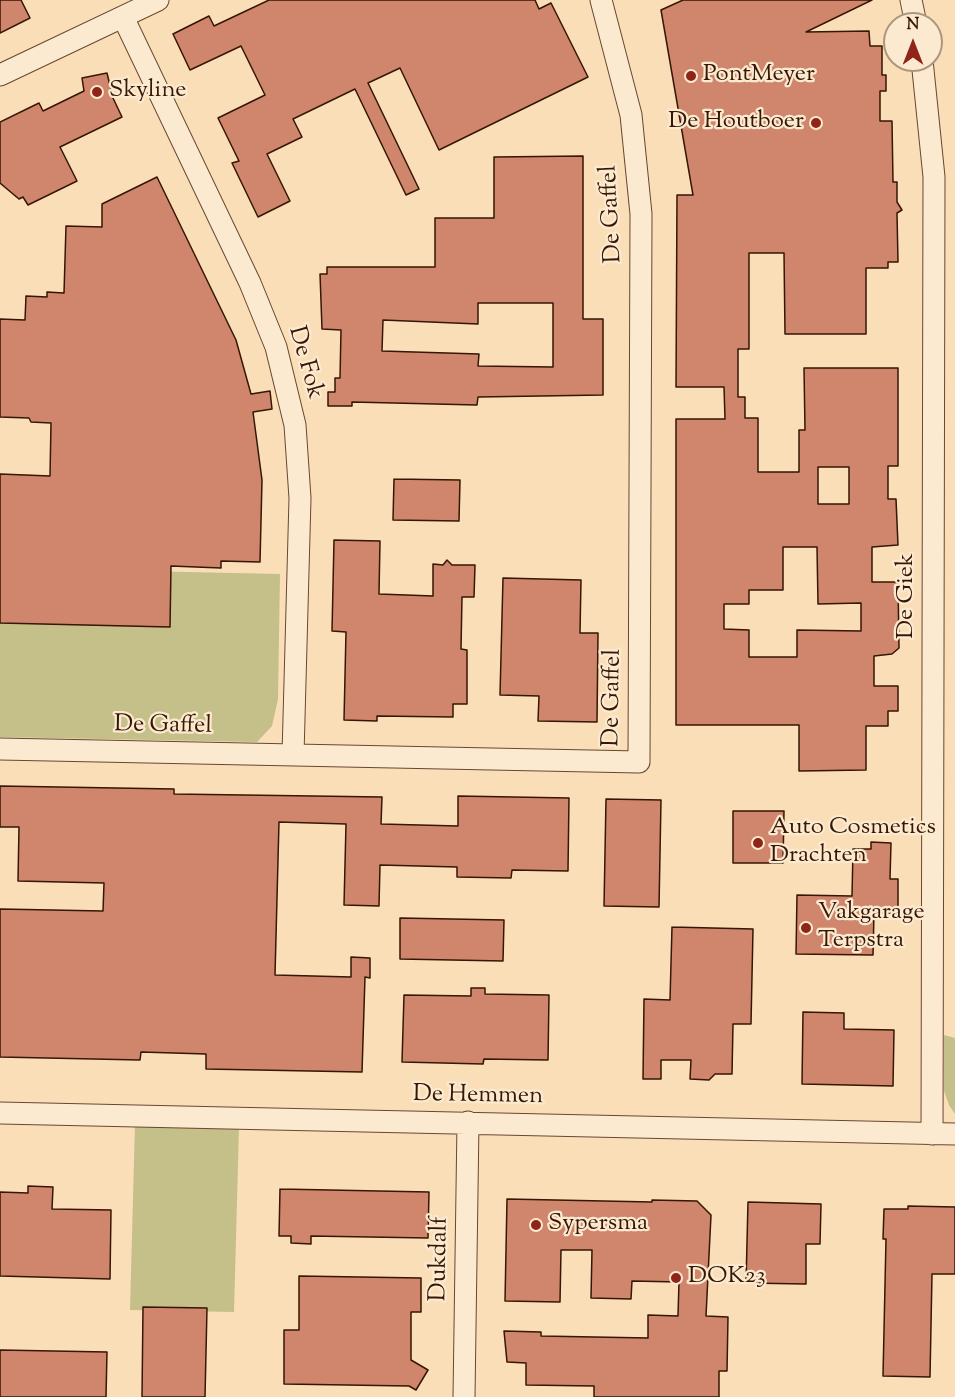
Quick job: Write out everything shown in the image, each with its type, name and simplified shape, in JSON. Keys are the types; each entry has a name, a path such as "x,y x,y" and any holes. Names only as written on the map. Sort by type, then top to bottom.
{"street":[{"path":"0,75 158,0"},
{"name":"De Gaffel","path":"0,749 639,762 641,214 631,115 601,0"},
{"name":"De Fok","path":"123,17 250,283 276,346 295,425 300,498 293,755"},
{"name":"De Giek","path":"923,72 934,177 932,1134"},
{"name":"De Hemmen","path":"0,1113 955,1134"},
{"name":"Dukdalf","path":"464,1397 468,1122"}],"shaded area":[{"path":"0,568 280,574 278,699 272,726 257,742 0,737"},
{"path":"944,1035 955,1038 955,1114 944,1091"},
{"path":"135,1124 239,1127 234,1312 130,1310"}],"building":[{"path":"0,0 21,0 30,18 0,33"},
{"path":"269,0 535,0 539,9 551,3 588,77 439,150 400,68 368,83 419,189 406,195 355,89 293,119 302,137 267,154 290,201 258,217 232,163 239,161 218,118 265,95 241,46 190,70 173,34 209,16 214,26"},
{"path":"683,0 872,0 806,32 869,31 870,46 882,46 882,75 886,75 886,91 880,91 880,121 892,121 893,182 897,182 897,202 902,210 897,213 898,262 888,262 888,268 866,268 866,334 785,334 784,253 749,253 749,349 738,349 738,397 745,397 745,418 758,418 758,472 799,472 799,430 805,430 804,368 898,368 898,466 888,466 888,499 896,499 898,545 872,547 872,582 898,582 899,648 892,654 874,656 874,686 898,686 898,711 888,711 888,726 866,726 866,770 799,771 799,725 676,725 676,419 725,419 724,387 676,387 677,195 693,195 661,10","holes":["818,467 849,467 849,504 818,504","783,547 817,547 818,604 861,603 861,631 797,630 797,657 749,657 749,630 724,629 724,604 749,604 749,590 783,590"]},
{"path":"107,73 113,98 122,117 60,147 77,181 28,205 23,197 19,199 0,183 0,122 39,103 43,111 84,91 82,78"},
{"path":"583,156 583,319 603,319 603,395 478,397 477,405 352,402 352,406 328,406 328,392 335,392 335,378 340,378 341,330 322,329 320,274 327,274 327,267 435,267 435,218 494,218 494,157","holes":["478,303 553,303 553,367 478,366 479,354 382,351 383,320 478,324"]},
{"path":"157,177 236,340 251,394 270,391 272,409 253,412 262,480 260,562 221,561 221,568 171,566 170,627 0,623 0,474 50,476 51,423 31,422 29,418 0,417 0,319 25,320 26,296 47,297 47,292 64,293 66,226 102,227 102,204"},
{"path":"394,479 460,480 459,521 393,520"},
{"path":"334,540 380,541 379,594 433,596 433,564 443,565 447,560 452,565 475,565 474,597 462,597 461,649 467,650 467,704 453,704 453,717 377,716 377,721 344,720 346,632 332,631"},
{"path":"503,578 581,580 580,633 598,633 597,722 538,721 539,696 500,695"},
{"path":"0,786 174,789 174,794 382,797 381,824 458,826 458,796 569,798 568,871 512,870 511,878 457,877 457,867 380,865 379,906 344,905 346,824 279,822 275,975 351,977 351,957 370,958 370,978 365,977 362,1072 206,1069 206,1054 141,1052 140,1060 0,1057 0,909 103,911 104,883 18,881 19,827 0,827"},
{"path":"606,799 661,800 659,907 604,906"},
{"path":"733,811 784,811 783,863 733,863"},
{"path":"871,842 891,843 890,879 898,879 898,913 874,913 873,955 796,954 797,895 852,896 853,849 871,849"},
{"path":"400,918 504,920 503,961 400,959"},
{"path":"672,927 753,929 751,1024 733,1024 732,1074 715,1074 709,1080 690,1079 691,1060 661,1060 661,1079 643,1079 644,999 670,1000"},
{"path":"471,988 485,988 485,994 549,995 548,1060 484,1059 483,1064 402,1062 404,995 471,996"},
{"path":"803,1012 844,1013 844,1029 894,1030 893,1086 802,1084"},
{"path":"28,1186 53,1187 52,1209 111,1210 110,1279 0,1276 0,1192 28,1193"},
{"path":"280,1189 429,1192 428,1238 311,1236 311,1244 291,1243 291,1236 279,1236"},
{"path":"507,1199 697,1201 711,1215 706,1316 728,1317 727,1371 719,1371 719,1397 594,1397 594,1386 526,1385 526,1363 507,1362 504,1331 541,1332 541,1336 648,1338 648,1315 678,1316 679,1282 632,1281 631,1299 591,1298 592,1250 561,1250 560,1302 505,1301"},
{"path":"748,1202 821,1204 820,1244 806,1244 806,1284 746,1283"},
{"path":"908,1206 955,1207 955,1274 932,1274 930,1377 883,1376 886,1239 883,1239 884,1209 908,1209"},
{"path":"299,1276 421,1278 421,1312 411,1312 411,1360 428,1370 416,1390 409,1386 284,1384 284,1330 299,1330"},
{"path":"143,1307 207,1308 205,1397 142,1397"},
{"path":"0,1350 107,1352 106,1397 0,1397"}],"place":[{"name":"PontMeyer","path":"691,76"},
{"name":"Skyline","path":"97,92"},
{"name":"De Houtboer","path":"816,123"},
{"name":"Auto Cosmetics Drachten","path":"758,843"},
{"name":"Vakgarage Terpstra","path":"806,928"},
{"name":"Sypersma","path":"536,1225"},
{"name":"DOK23","path":"676,1278"}]}
